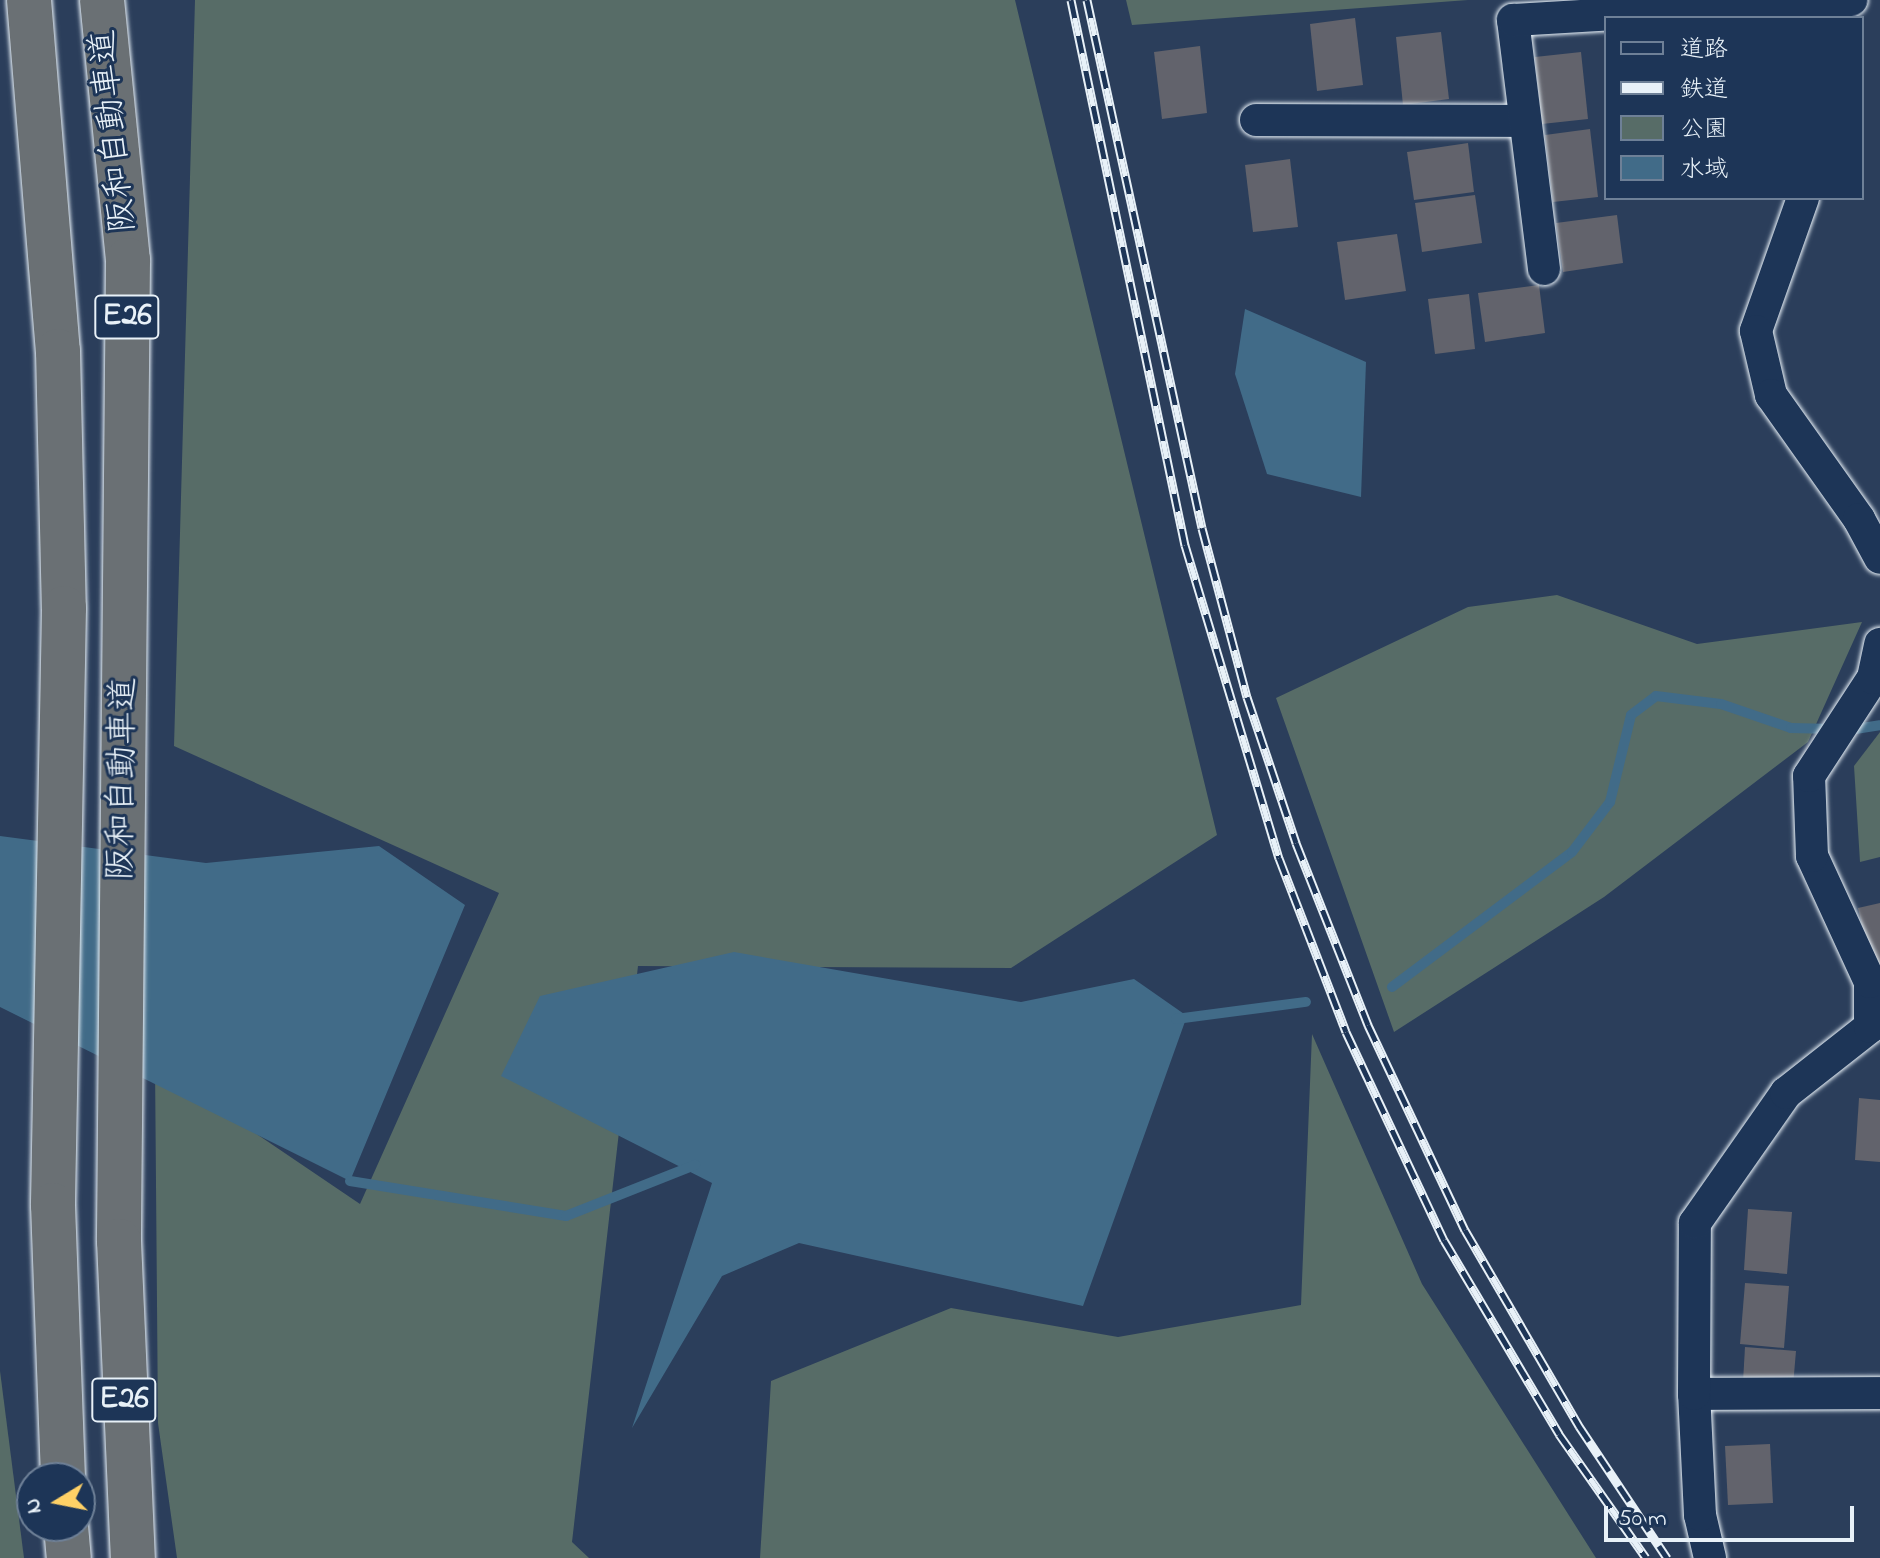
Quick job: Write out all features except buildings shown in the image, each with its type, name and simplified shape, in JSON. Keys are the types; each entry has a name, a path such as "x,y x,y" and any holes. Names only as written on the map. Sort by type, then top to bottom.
{"highway":[{"name":"阪和自動車道","path":"29,0 58,351 64,608 53,1205 62,1462"},
{"name":"阪和自動車道","path":"102,0 128,260 119,1241 133,1558"}],"street":[{"path":"1604,16 1809,7 1851,0"},
{"path":"1544,269 1513,20 1604,16"},
{"path":"1256,120 1525,121"},
{"path":"1802,200 1756,331 1771,395 1859,519 1880,558"},
{"path":"1710,1558 1700,1515 1694,1394 1695,1223 1786,1093 1870,1027 1870,982 1812,856 1809,776 1873,678 1880,644"},
{"path":"1694,1394 1880,1393"}],"green space":[{"path":"195,0 1015,0 1217,835 1011,968 638,966 572,1542 589,1558 177,1558 158,1423 155,1065 360,1204 499,893 174,746"},
{"path":"1126,0 1468,0 1132,25"},
{"path":"1557,595 1697,644 1862,622 1808,742 1604,897 1394,1032 1276,698 1468,607"},
{"path":"1880,732 1880,857 1860,862 1854,766"},
{"path":"1312,1034 1422,1284 1596,1558 760,1558 771,1381 951,1308 1118,1337 1301,1305"},
{"path":"0,1371 16,1496 16,1542 22,1542 24,1558 0,1558"}],"water":[{"path":"1245,309 1366,362 1361,497 1267,474 1235,374"},
{"path":"0,836 206,863 379,846 465,905 350,1181 0,1007"},
{"path":"734,952 1021,1002 1134,979 1187,1016 1083,1306 799,1243 722,1276 632,1428 712,1183 501,1076 540,996"}],"waterway":[{"path":"1392,987 1572,852 1610,802 1631,715 1656,696 1721,704 1791,728 1833,729"},
{"path":"1849,730 1880,725"},
{"path":"1176,1019 1306,1002"},
{"path":"350,1181 566,1216 695,1165"}],"railway":[{"path":"1071,0 1185,545 1279,858 1346,1032 1444,1240 1559,1434 1646,1558"},
{"path":"1087,0 1202,528 1247,697 1296,843 1368,1025 1465,1230 1579,1426 1667,1558"}]}
